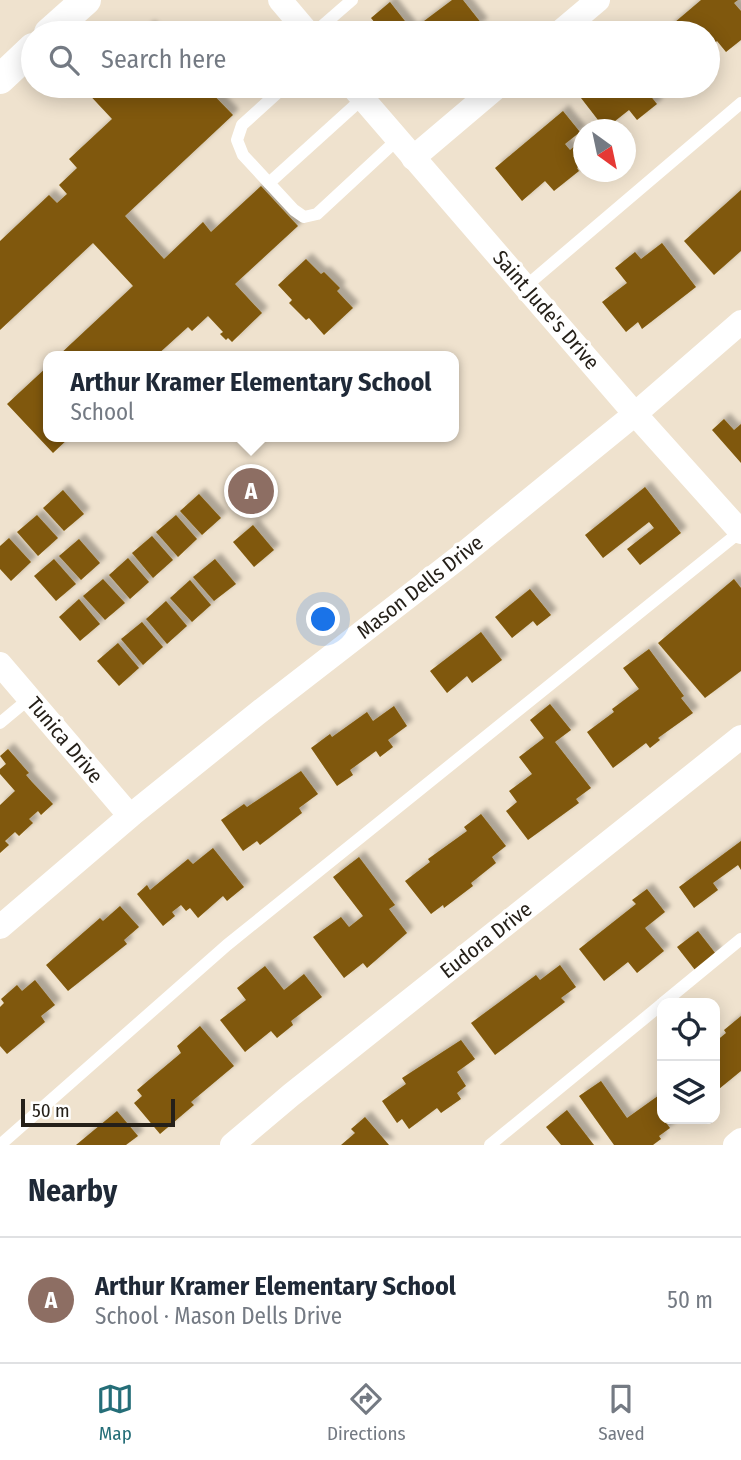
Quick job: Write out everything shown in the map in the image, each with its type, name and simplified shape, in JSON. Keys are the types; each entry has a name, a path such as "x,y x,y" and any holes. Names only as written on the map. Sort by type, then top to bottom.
{"street":[{"path":"62,21 86,0"},
{"path":"280,0 298,21"},
{"path":"573,21 598,0"},
{"path":"0,79 21,59"},
{"name":"Saint Jude's Drive","path":"362,98 635,414 741,532"},
{"path":"405,148 480,98"},
{"name":"Mason Dells Drive","path":"0,928 130,816 461,555 635,414 741,322"},
{"name":"Tunica Drive","path":"0,664 130,816"},
{"name":"Eudora Drive","path":"232,1145 741,737"},
{"path":"735,1145 741,1140"}],"lane":[{"path":"328,21 352,0"},
{"path":"272,98 242,125 237,140 243,155 294,210 304,217 317,214 405,148"},
{"path":"269,183 351,98"},
{"path":"526,286 741,103"},
{"path":"0,1144 227,945 741,532"},
{"path":"0,723 30,698"},
{"path":"670,998 741,939"},
{"path":"489,1145 657,1009"}],"building":[{"path":"452,0 463,0 480,21 424,21"},
{"path":"701,0 738,0 734,3 741,11 741,40 726,52 720,45 720,21 676,21"},
{"path":"390,2 405,21 373,21 371,18"},
{"path":"92,98 217,98 233,115 125,216 164,259 203,222 211,232 261,186 298,226 235,284 262,313 232,342 220,334 223,332 208,316 192,331 188,327 162,351 63,351 133,286 93,243 0,330 0,241 49,195 57,203 67,194 59,185 77,168 69,159 112,119"},
{"path":"581,98 652,98 657,104 637,120 629,110 618,119 597,119"},
{"path":"563,111 573,123 573,138 565,144 570,150 573,147 573,176 554,191 545,181 522,201 495,168"},
{"path":"741,190 741,251 714,275 684,241"},
{"path":"662,243 696,287 642,329 638,322 626,332 602,302 627,283 615,268 635,252 641,259"},
{"path":"306,259 340,288 337,291 353,308 324,335 309,318 306,320 289,303 292,300 278,285"},
{"path":"43,371 43,442 65,442 53,453 7,404"},
{"path":"724,419 734,430 741,424 741,463 712,430"},
{"path":"645,487 681,533 640,565 627,549 654,528 649,522 603,558 585,535"},
{"path":"63,490 84,514 64,531 43,508"},
{"path":"199,494 221,518 202,535 180,511"},
{"path":"37,515 58,538 38,556 17,532"},
{"path":"176,515 197,539 178,557 156,532"},
{"path":"253,525 274,550 254,567 233,542"},
{"path":"152,536 173,560 153,578 132,553"},
{"path":"9,538 31,562 11,581 0,569 0,546"},
{"path":"79,539 100,563 81,580 59,556"},
{"path":"128,558 149,582 130,599 109,575"},
{"path":"54,559 76,584 56,601 34,576"},
{"path":"215,559 236,584 214,601 193,577"},
{"path":"103,579 125,603 105,620 83,596"},
{"path":"734,579 741,588 741,671 705,698 658,643"},
{"path":"190,580 211,605 192,622 170,598"},
{"path":"530,589 551,615 537,626 533,621 512,638 495,617"},
{"path":"79,599 100,624 80,641 59,617"},
{"path":"166,601 187,626 167,644 146,619"},
{"path":"142,622 163,647 143,665 121,639"},
{"path":"481,632 502,660 472,683 467,676 447,693 430,671"},
{"path":"118,643 139,668 119,686 97,661"},
{"path":"649,649 684,696 681,698 693,713 658,738 660,740 650,748 646,743 613,768 587,732 639,689 623,668"},
{"path":"550,704 571,730 555,742 591,788 576,799 579,803 528,840 506,811 517,802 509,791 532,774 519,757 544,738 530,720"},
{"path":"394,706 407,726 388,740 393,747 380,757 376,751 350,770 353,775 337,786 311,748 330,734 332,737 367,712 373,721"},
{"path":"8,749 29,773 26,775 53,804 41,815 38,811 29,819 33,823 19,836 15,832 5,841 9,845 0,853 0,805 15,791 0,774 0,769 6,764 0,756"},
{"path":"301,771 318,794 299,808 302,813 260,845 257,841 243,851 221,820 244,804 247,807"},
{"path":"481,814 506,846 492,857 496,863 471,883 473,886 444,908 443,905 431,914 405,881 430,862 428,859 467,831 464,827"},
{"path":"741,841 741,870 738,865 713,883 718,890 694,908 679,887"},
{"path":"213,848 244,887 227,901 223,896 198,918 190,908 186,911 181,905 172,912 175,916 163,926 137,894 147,885 150,890 188,859 193,864"},
{"path":"359,857 395,905 389,909 407,933 367,968 363,963 344,978 313,937 341,917 349,927 363,916 333,877"},
{"path":"647,889 665,912 645,928 664,951 637,973 628,962 604,981 579,949 636,904 632,900"},
{"path":"120,906 139,927 124,940 127,944 68,991 46,965 100,918 103,921"},
{"path":"698,931 716,954 695,970 677,947"},
{"path":"560,965 576,987 561,998 565,1002 495,1055 471,1023 536,975 540,980"},
{"path":"265,966 284,990 304,974 322,997 291,1021 293,1025 277,1038 271,1031 245,1052 220,1020 246,1000 237,988"},
{"path":"35,980 55,1005 41,1016 45,1022 7,1054 0,1046 0,1007 4,1003 1,999 17,985 22,991"},
{"path":"741,1016 741,1071 720,1088 720,1038 726,1033 724,1030"},
{"path":"200,1026 234,1066 191,1102 194,1105 160,1134 134,1103 142,1096 137,1090 181,1053 177,1046"},
{"path":"461,1040 475,1059 457,1072 466,1086 457,1093 461,1099 441,1113 437,1108 409,1129 402,1119 397,1123 382,1101 406,1084 402,1078"},
{"path":"601,1081 627,1118 657,1097 657,1124 667,1124 670,1128 659,1136 661,1139 653,1145 614,1145 579,1096"},
{"path":"567,1110 594,1145 561,1145 546,1127"},
{"path":"117,1111 138,1136 126,1145 76,1145"},
{"path":"365,1117 389,1145 341,1145 355,1133 351,1129"}],"place":[{"name":"Arthur Kramer Elementary School","path":"251,491"}]}
